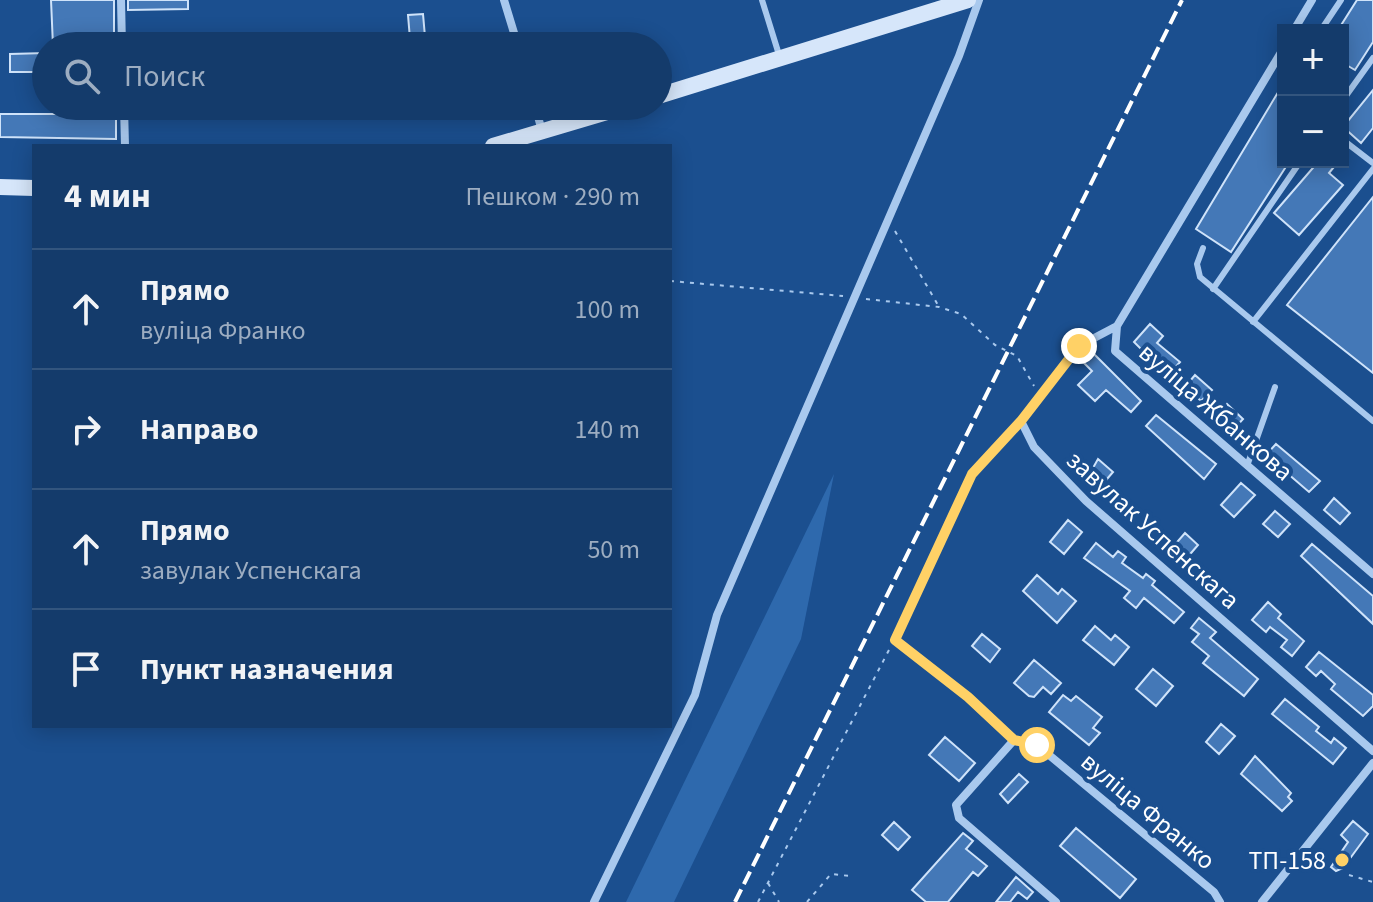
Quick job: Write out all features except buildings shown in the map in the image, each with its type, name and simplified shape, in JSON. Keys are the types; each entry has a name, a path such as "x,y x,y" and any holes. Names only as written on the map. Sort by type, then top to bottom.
{"main road":[{"path":"672,92 968,0"},
{"path":"500,144 579,120"},
{"path":"0,187 32,188"}],"street":[{"path":"121,0 122,32"},
{"path":"504,0 514,32"},
{"path":"594,902 695,695 717,615 856,297 979,0"},
{"path":"1298,24 1312,0"},
{"name":"вуліца Жбанкова","path":"1277,59 1117,326 1115,351 1373,574"},
{"path":"124,120 125,144"},
{"path":"539,120 542,131"},
{"path":"1021,421 1079,346 1117,326"},
{"name":"завулак Успенскага","path":"1021,421 1034,447 1086,501 1373,751"},
{"name":"вуліца Франко","path":"895,640 968,697 1014,740 1037,745 1214,892 1220,902"},
{"path":"1014,740 956,805 959,818 1056,902"},
{"path":"1262,902 1373,763"}],"lane":[{"path":"762,0 780,58"},
{"path":"1325,24 1341,0"},
{"path":"1349,87 1373,58"},
{"path":"1349,145 1373,163"},
{"path":"1213,289 1296,168"},
{"path":"1253,322 1373,169"},
{"path":"1203,248 1197,264 1200,277 1373,421"},
{"path":"1247,466 1275,387"}],"path":[{"path":"889,219 939,307"},
{"path":"672,281 939,307 961,314 995,345 1017,356 1040,393"},
{"path":"758,902 895,640 972,474 1021,421"},
{"path":"807,902 831,874 850,876"},
{"path":"1349,875 1373,882"},
{"path":"768,883 779,902"}],"shaded area":[{"path":"834,474 801,639 674,902 626,902"}],"railway":[{"path":"735,902 1182,0"}],"place":[{"name":"ТП-158","path":"1342,860"}],"route":[{"path":"1037,745 1014,740 968,697 895,640 972,474 1021,421 1079,346"}]}
